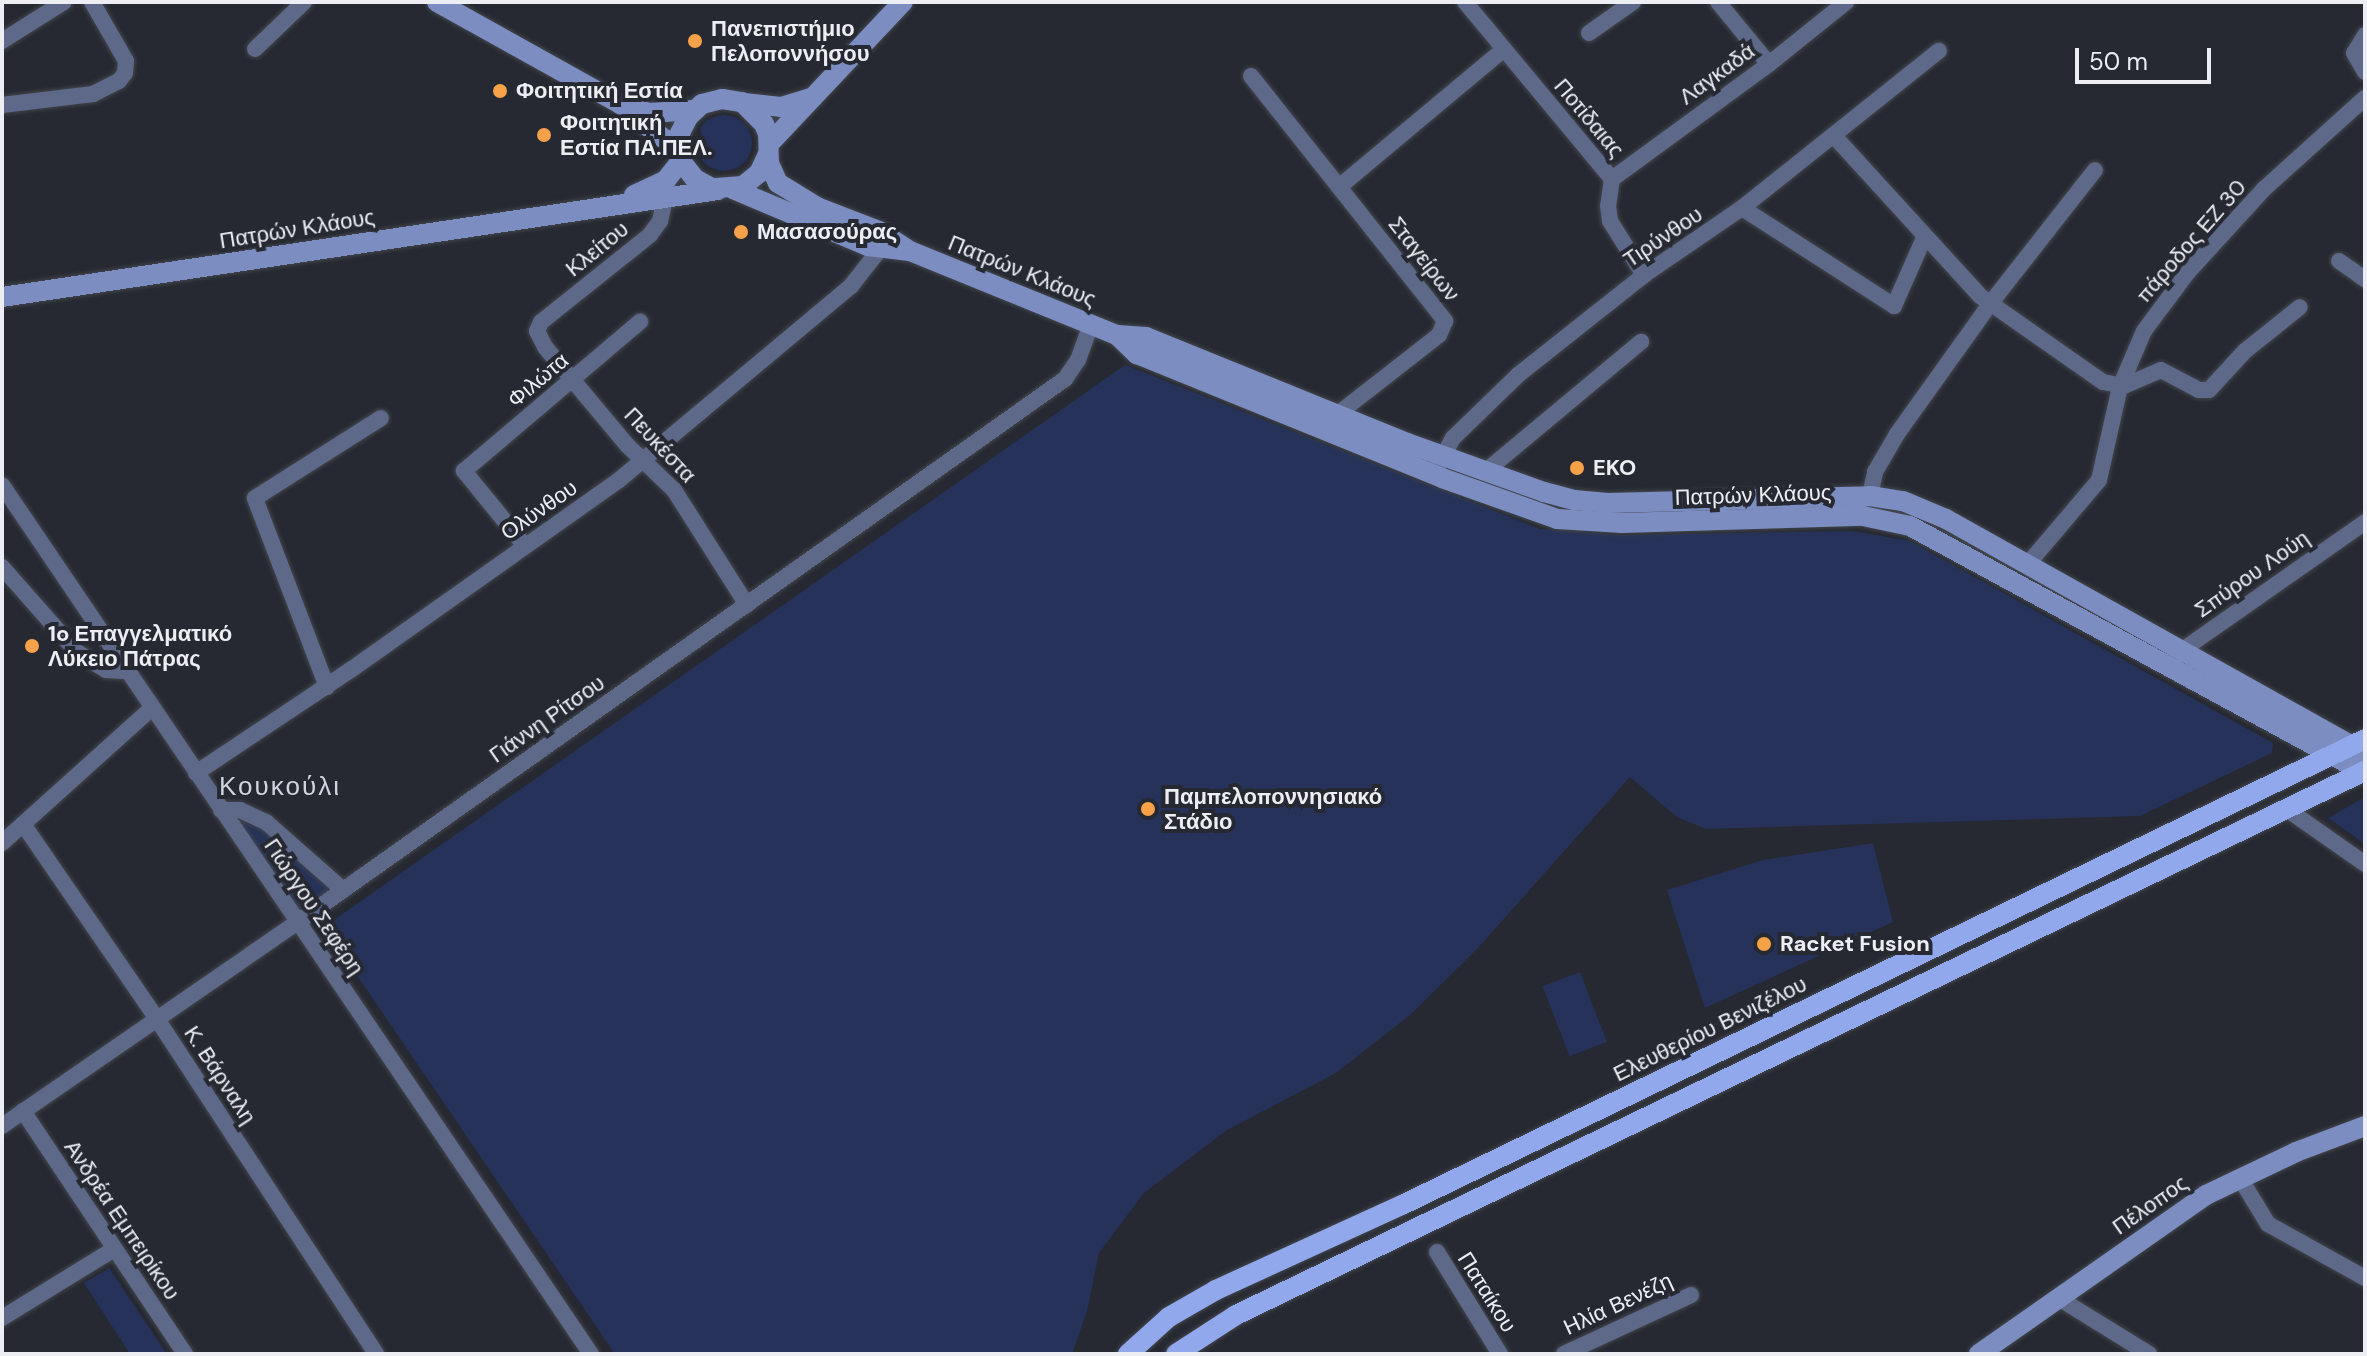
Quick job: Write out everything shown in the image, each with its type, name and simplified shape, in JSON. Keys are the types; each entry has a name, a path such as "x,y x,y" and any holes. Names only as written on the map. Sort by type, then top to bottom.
{"main road":[{"path":"437,2 620,104 680,156 695,179 880,249 910,251"},
{"path":"599,206 727,190 759,173 769,149 903,2"},
{"path":"599,206 654,189 674,172 680,156 683,124 694,110 711,100 787,106 823,90"},
{"path":"742,102 759,115 773,175 782,187 817,207 879,231 910,251"},
{"path":"620,104 650,113 694,110"},
{"name":"Πατρών Κλάους","path":"2,297 599,206"},
{"name":"Πατρών Κλάους","path":"910,251 1117,335 1146,337 1441,455 1544,492 1590,503 1870,496 1921,508 2027,565 2330,755 2362,759"},
{"name":"Πατρών Κλάους","path":"1117,335 1137,354 1442,478 1549,517 1573,521 1694,521 1834,515 1896,522 1939,540 2175,659 2362,759"},
{"name":"Ελευθερίου Βενιζέλου","path":"1128,1354 1169,1317 1216,1290 1402,1205 2330,755 2362,759"},
{"path":"1176,1354 1236,1315 1342,1263 2288,810 2362,759"},
{"name":"Πέλοπος","path":"1979,1354 2180,1211 2296,1152 2365,1126"}],"street":[{"path":"2,41 64,2"},
{"path":"2,105 93,94 119,81 127,68 125,56 92,2"},
{"path":"255,49 304,2"},
{"name":"Ποτίδαιας","path":"1465,2 1612,179 1608,206 1610,221 1644,275"},
{"path":"1589,33 1633,2"},
{"path":"1718,2 1769,64"},
{"name":"Λαγκαδά","path":"1612,179 1769,64 1846,2"},
{"path":"2365,35 2355,45 2354,53 2365,72"},
{"path":"1339,187 1504,49"},
{"name":"Τιρύνθου","path":"1441,455 1460,431 1518,375 1644,275 1742,208 1835,137 1939,51"},
{"name":"Σταγείρων","path":"1251,76 1445,321 1439,335 1338,414"},
{"name":"πάροδος ΕΖ 30","path":"2027,565 2099,480 2120,387 2144,331 2188,272 2265,188 2365,98"},
{"path":"1835,137 1924,238 1990,304 2088,374 2120,387 2161,370 2199,390 2209,390 2245,351 2300,307"},
{"path":"1870,496 1880,460 1990,304 2095,170"},
{"name":"Κλείτου","path":"541,322 650,235 660,221 665,198"},
{"path":"1742,208 1894,306 1924,238"},
{"name":"Ολύνθου","path":"196,773 327,687 643,460 851,286 880,249"},
{"path":"2339,261 2365,279"},
{"name":"Πευκέστα","path":"541,322 537,331 541,340 643,460 674,490 747,605"},
{"name":"Φιλώτα","path":"525,546 464,471 640,322"},
{"name":"Γιάννη Ρίτσου","path":"2,1126 298,922 1065,379 1078,360 1091,325"},
{"path":"1486,471 1641,342"},
{"path":"327,687 255,505 256,494 381,418"},
{"path":"1441,455 1438,468 1442,478"},
{"name":"Γιώργου Σεφέρη","path":"2,485 591,1354"},
{"name":"Σπύρου Λούη","path":"2175,659 2365,522"},
{"path":"2,567 77,652 106,670 128,671"},
{"path":"2,843 152,708"},
{"path":"221,810 240,810 266,822 343,890"},
{"path":"2288,810 2365,864"},
{"name":"Κ. Βάρναλη","path":"23,824 157,1019 376,1354"},
{"name":"Ανδρέα Εμπειρίκου","path":"23,1111 185,1354"},
{"path":"2240,1178 2271,1227 2365,1278"},
{"path":"2,1318 114,1249"},
{"name":"Παταίκου","path":"1437,1252 1500,1354"},
{"name":"Ηλία Βενέζη","path":"1564,1354 1691,1295"},
{"path":"2060,1299 2149,1354"}],"shaded area":[{"path":"724,115 744,123 752,143 744,163 724,171 704,163 696,143 704,123"},
{"path":"1125,365 1540,529 1620,535 1853,531 1910,541 2273,743 2272,753 2140,816 1706,829 1677,817 1630,777 1477,949 1410,1015 1336,1073 1227,1130 1144,1193 1099,1253 1087,1311 1072,1354 615,1354 324,927"},
{"path":"569,478 581,491 554,507 547,497"},
{"path":"535,502 546,515 527,531 516,518"},
{"path":"2365,797 2365,844 2328,818"},
{"path":"231,809 240,810 343,890 298,922"},
{"name":"Racket Fusion","path":"1873,843 1893,922 1705,1008 1667,890 1763,860"},
{"path":"1580,972 1607,1042 1570,1056 1543,986"},
{"path":"109,1268 167,1354 130,1354 84,1283"}],"place":[{"name":"Πανεπιστήμιο Πελοποννήσου","path":"695,41"},
{"name":"Φοιτητική Εστία","path":"500,91"},
{"name":"Φοιτητική Εστία ΠΑ.ΠΕΛ.","path":"544,135"},
{"name":"Μασασούρας","path":"741,232"},
{"name":"EKO","path":"1577,468"},
{"name":"1o Επαγγελματικό Λύκειο Πάτρας","path":"32,646"},
{"name":"Παμπελοποννησιακό Στάδιο","path":"1148,809"},
{"name":"Racket Fusion","path":"1764,944"}],"district":[{"name":"Κουκούλι","path":"280,787"}]}
